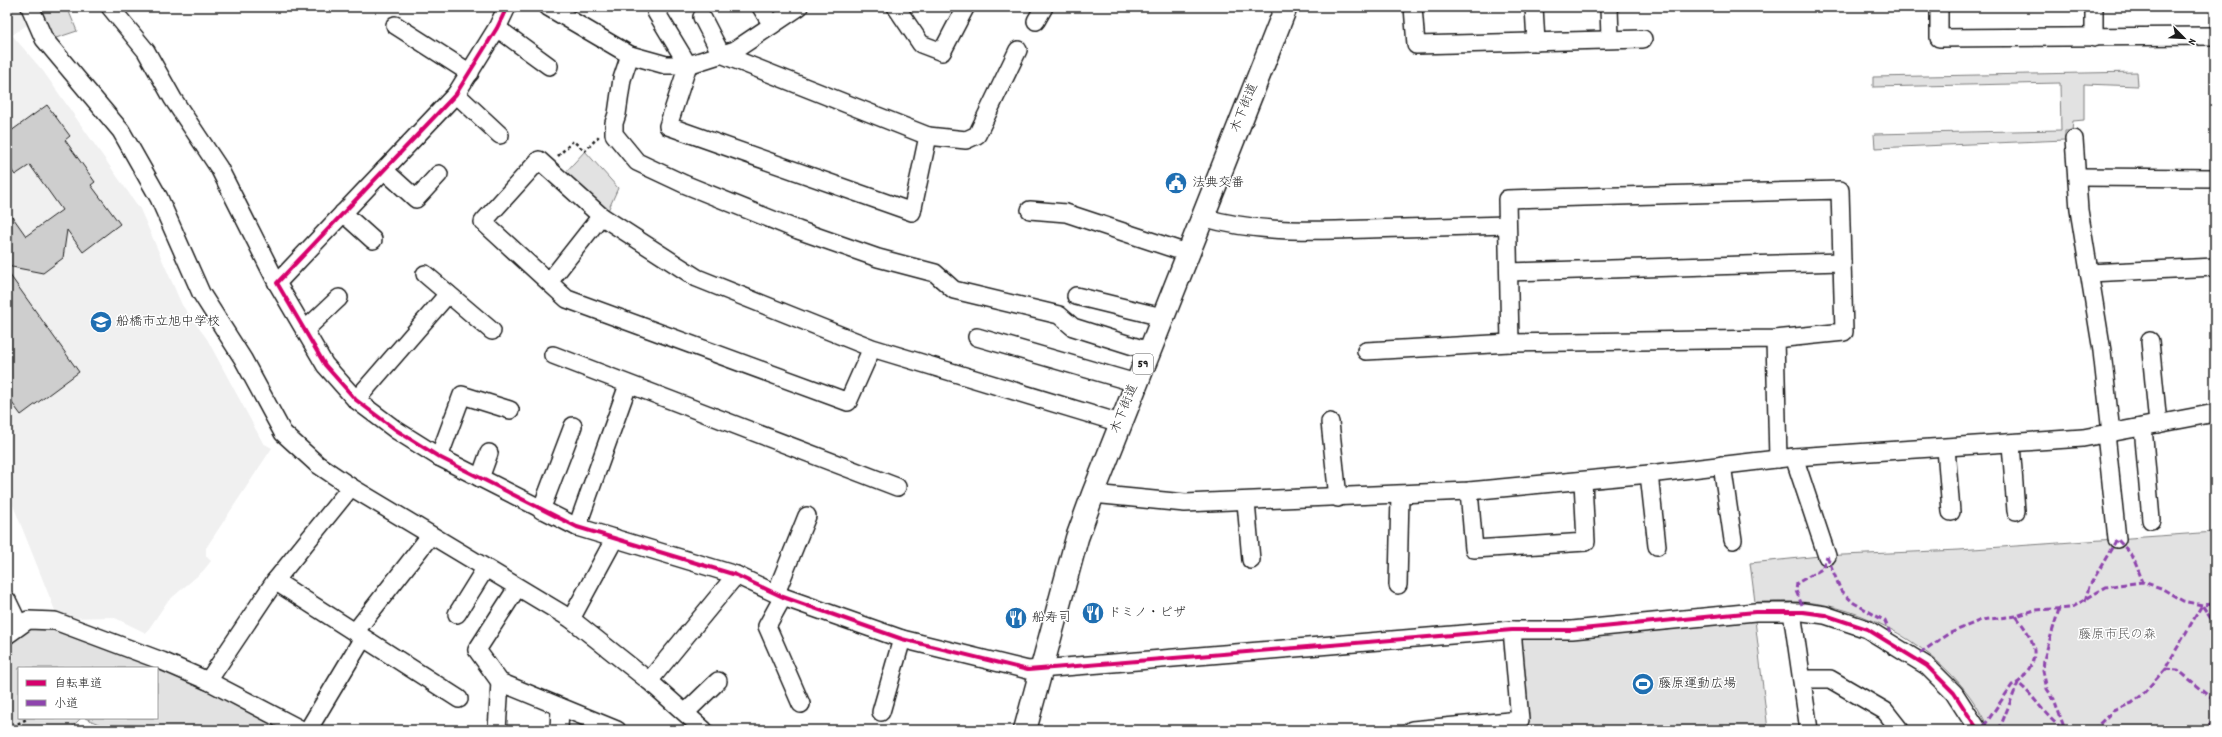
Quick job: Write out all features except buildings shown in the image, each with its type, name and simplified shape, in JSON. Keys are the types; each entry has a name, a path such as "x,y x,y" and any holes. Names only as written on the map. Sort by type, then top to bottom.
{"main road":[{"name":"木下街道","path":"1025,730 1041,668 1092,494 1286,7"}],"street":[{"path":"30,7 44,39 121,131 159,198 201,293 243,359 283,433 317,464 351,487 430,536 571,619 649,681 686,712 704,730"},
{"path":"110,7 146,52 173,99 219,168 277,283 325,365 356,400 396,430 439,457 577,527 736,575 780,595 902,639 1028,670 1512,630 1572,630 1755,612 1792,612 1825,615 1844,620 1867,629 1914,657 1947,684 1966,710 1978,730"},
{"path":"277,283 456,94 497,28 507,7"},
{"path":"548,7 630,55 666,65 688,66 735,50 799,7"},
{"path":"761,7 772,25"},
{"path":"896,7 921,44 942,52 965,8 963,7"},
{"path":"1413,7 1416,45 1643,39"},
{"path":"1534,7 1536,42"},
{"path":"1609,7 1610,39"},
{"path":"1939,7 1939,38 2215,36"},
{"path":"2094,7 2094,38"},
{"path":"656,12 688,66 668,126 912,212 928,136"},
{"path":"702,17 721,54 928,136 966,140 977,135 1018,50"},
{"path":"395,25 470,73"},
{"path":"497,28 549,66"},
{"path":"630,55 622,79 617,114 614,123 614,134 637,162 798,230 870,255 934,273 954,290 1059,315 1073,327 1149,351"},
{"path":"456,94 500,135"},
{"path":"2074,139 2079,210 2102,351 2117,539"},
{"path":"872,348 848,402 567,299 483,222 539,160 601,216 697,278 872,348 1120,423"},
{"path":"384,170 416,199 439,174"},
{"path":"2077,177 2215,178"},
{"path":"1366,351 1510,343 1775,338 1844,332 1840,190 1507,199 1510,343"},
{"path":"1030,210 1066,213 1187,253"},
{"path":"343,213 374,240"},
{"path":"549,282 601,216"},
{"path":"1202,217 1222,223 1266,229 1322,230 1507,225"},
{"path":"1509,272 1842,262"},
{"path":"2089,273 2215,267"},
{"path":"425,274 492,331"},
{"path":"356,400 448,294"},
{"path":"1076,296 1162,317"},
{"path":"305,330 339,298"},
{"path":"977,337 1136,383"},
{"path":"1775,338 1786,458 1827,556"},
{"path":"2150,342 2151,520"},
{"path":"553,355 897,487"},
{"path":"577,527 628,385"},
{"path":"439,457 462,395 510,410"},
{"path":"1092,494 1185,503 1246,502 1469,492 1649,474 1722,464 1786,458 2083,438 2215,413"},
{"path":"1330,422 1338,498"},
{"path":"541,510 573,426"},
{"path":"2011,444 2016,511"},
{"path":"1946,448 1951,512"},
{"path":"480,478 489,453"},
{"path":"1722,464 1733,540"},
{"path":"1649,474 1657,546"},
{"path":"1469,492 1474,549 1586,542 1583,481"},
{"path":"208,681 275,581 351,487"},
{"path":"1398,585 1400,495"},
{"path":"1246,502 1251,560"},
{"path":"801,704 767,626 780,595 807,516"},
{"path":"308,730 359,635 430,536"},
{"path":"571,619 615,538"},
{"path":"457,614 485,568"},
{"path":"649,681 736,575"},
{"path":"275,581 459,699"},
{"path":"517,588 477,650 500,682 616,730"},
{"path":"7,600 13,630 28,620 55,621 162,661 208,681 302,730"},
{"path":"1792,612 1809,730"},
{"path":"1412,730 1521,725 1512,630"},
{"path":"881,712 902,639"},
{"path":"1802,679 1830,679 1885,711 1900,730"},
{"path":"686,712 718,681"},
{"path":"497,730 500,682"},
{"path":"559,730 560,707"}],"path":[{"path":"539,160 546,150 557,157 572,141 586,151 598,137 614,134"},
{"path":"7,728 27,719"}],"shaded area":[{"name":"船橋市立旭中学校","path":"7,7 19,7 27,25 12,35 43,71 140,209 182,305 207,339 263,443 272,448 206,548 206,556 211,561 203,571 167,602 146,633 113,617 68,618 56,613 7,490"}],"green space":[{"path":"35,7 67,7 77,31 53,39"},
{"path":"2137,72 2138,86 2084,84 2084,120 2073,121 2072,131 2065,131 2065,140 1875,148 1874,134 2061,130 2060,83 1873,87 1873,77"},
{"path":"585,151 618,188 606,215 563,175"},
{"name":"藤原市民の森","path":"2215,532 2215,730 1989,730 1977,707 1962,686 1943,666 1922,649 1899,634 1874,621 1850,612 1816,603 1755,602 1750,563 1820,556 1959,550"},
{"name":"藤原運動広場","path":"1755,620 1768,730 1528,730 1519,638"},
{"path":"30,626 50,626 160,667 289,730 112,730 87,719 158,719 158,667 18,667 18,719 80,719 69,730 7,730 7,644 12,638"}],"marked path":[{"path":"2085,601 2089,587 2117,539 2132,555 2143,582"},
{"path":"1827,556 1841,591 1854,603 1885,621 1890,633"},
{"path":"1802,605 1796,591 1797,583 1822,569 1827,556"},
{"path":"1920,653 1948,634 1981,620 2016,616 2035,610 2071,608 2106,587 2118,585 2143,582 2161,588 2183,601 2202,605 2215,604"},
{"path":"2093,730 2113,711 2132,703 2142,695 2165,669 2202,605 2215,625"},
{"path":"2059,609 2044,659 2043,671 2047,689 2054,699 2065,730"},
{"path":"1984,726 2012,685 2019,682 2023,677 2031,665 2034,657 2033,643 2016,616"},
{"path":"2165,669 2178,670 2212,698 2213,717 2209,730"},
{"path":"1999,730 2018,683 2052,720 2065,730"}],"cycle path":[{"path":"507,7 497,28 456,94 277,283 325,365 356,400 396,430 439,457 577,527 736,575 783,597 902,639 1028,670 1512,630 1572,630 1755,612 1803,612 1825,615 1867,629 1927,666 1954,693 1978,730"}],"place":[{"name":"法典交番","path":"1176,183"},
{"name":"船橋市立旭中学校","path":"101,322"},
{"name":"ドミノ・ピザ","path":"1093,613"},
{"name":"船寿司","path":"1016,618"},
{"name":"藤原運動広場","path":"1643,684"}]}
